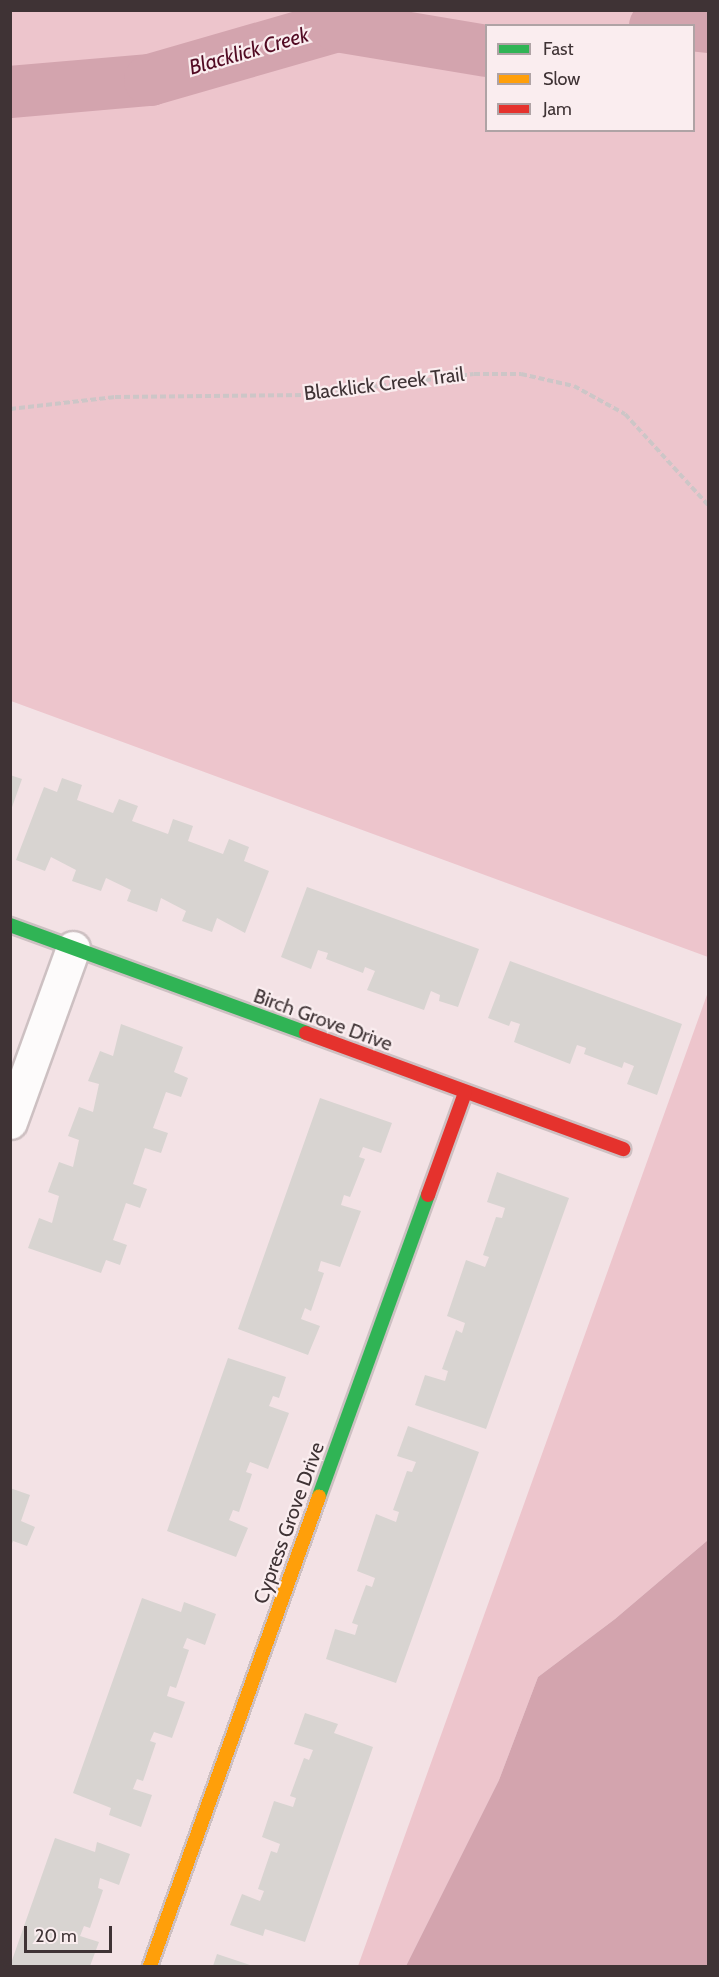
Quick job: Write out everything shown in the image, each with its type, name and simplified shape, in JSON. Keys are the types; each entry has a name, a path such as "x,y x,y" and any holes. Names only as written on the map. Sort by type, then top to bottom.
{"street":[{"name":"Birch Grove Drive","path":"10,925 623,1149"},
{"path":"10,1122 73,948"},
{"name":"Cypress Grove Drive","path":"150,1966 465,1093"}],"path":[{"name":"Blacklick Creek Trail","path":"10,409 116,397 309,395 474,374 521,374 574,386 625,414 708,506"}],"shaded area":[{"path":"10,11 708,11 708,957 11,701"},
{"path":"708,992 708,1540 615,1619 538,1677 499,1780 406,1966 358,1966"},
{"path":"708,1540 708,1966 406,1966 499,1780 538,1677 615,1619"}],"building":[{"path":"10,775 22,779 11,810 10,810"},
{"path":"62,778 82,785 77,800 113,813 119,799 138,806 132,821 168,834 173,819 193,826 188,841 223,854 229,839 249,847 244,861 269,871 245,933 217,918 212,932 182,921 186,911 161,898 157,912 127,901 131,890 106,878 101,891 72,881 76,870 51,857 45,871 16,860 44,787 57,792"},
{"path":"307,887 479,949 458,1007 439,1001 440,995 431,991 424,1010 367,990 375,971 365,967 363,973 326,959 328,953 318,950 311,969 281,957"},
{"path":"510,961 682,1024 657,1095 627,1084 634,1066 624,1062 622,1068 584,1054 586,1048 577,1045 570,1064 514,1042 520,1024 511,1021 509,1026 488,1018"},
{"path":"121,1024 183,1047 174,1072 188,1078 181,1097 166,1092 153,1128 168,1133 161,1153 145,1148 133,1184 147,1189 140,1208 126,1203 113,1240 127,1245 120,1265 106,1260 101,1273 28,1248 39,1218 52,1223 59,1196 48,1192 59,1162 73,1167 79,1140 68,1136 79,1107 93,1112 99,1084 88,1081 100,1051 113,1056"},
{"path":"320,1098 392,1123 381,1153 363,1147 359,1157 365,1159 350,1197 344,1195 341,1205 361,1211 340,1267 321,1261 318,1271 324,1273 311,1311 305,1308 301,1319 320,1326 308,1355 238,1329"},
{"path":"497,1172 569,1198 486,1429 415,1405 425,1375 445,1381 448,1371 442,1369 456,1330 462,1333 465,1323 447,1316 466,1260 485,1267 489,1257 483,1255 496,1217 502,1218 505,1208 487,1202"},
{"path":"228,1358 286,1377 279,1398 273,1396 269,1406 289,1413 268,1469 250,1462 246,1472 252,1474 239,1512 233,1510 229,1520 248,1528 236,1557 167,1531"},
{"path":"408,1426 479,1452 396,1683 326,1659 335,1629 355,1635 358,1625 352,1623 366,1585 372,1587 375,1578 357,1571 376,1514 396,1522 399,1512 393,1510 407,1471 412,1472 416,1462 397,1456"},
{"path":"10,1488 30,1495 21,1521 35,1527 27,1546 13,1541 10,1548"},
{"path":"142,1598 181,1612 184,1602 216,1614 205,1645 187,1638 183,1648 189,1650 176,1688 170,1686 167,1696 185,1702 172,1738 154,1732 150,1741 156,1743 143,1781 137,1779 133,1789 152,1795 141,1827 109,1815 111,1808 73,1793"},
{"path":"305,1713 338,1724 334,1733 373,1747 305,1942 265,1929 263,1936 230,1925 242,1894 260,1901 264,1891 258,1889 271,1851 277,1853 280,1844 262,1837 274,1801 293,1807 296,1798 290,1796 304,1758 309,1760 313,1750 294,1744"},
{"path":"55,1838 95,1852 97,1842 130,1854 119,1885 100,1878 98,1888 103,1890 90,1928 84,1926 80,1936 99,1942 90,1966 10,1966"},
{"path":"217,1954 253,1966 213,1966"}],"waterway":[{"name":"Blacklick Creek","path":"665,24 680,24"},
{"name":"Blacklick Creek","path":"10,92 150,80 337,26 485,51"},
{"name":"Blacklick Creek","path":"695,26 708,27"}],"traffic: fast":[{"path":"10,925 306,1033"},
{"path":"319,1496 428,1195"}],"traffic: slow":[{"path":"150,1966 319,1496"}],"traffic: jam":[{"path":"306,1033 623,1149"},
{"path":"428,1195 465,1093"}]}
